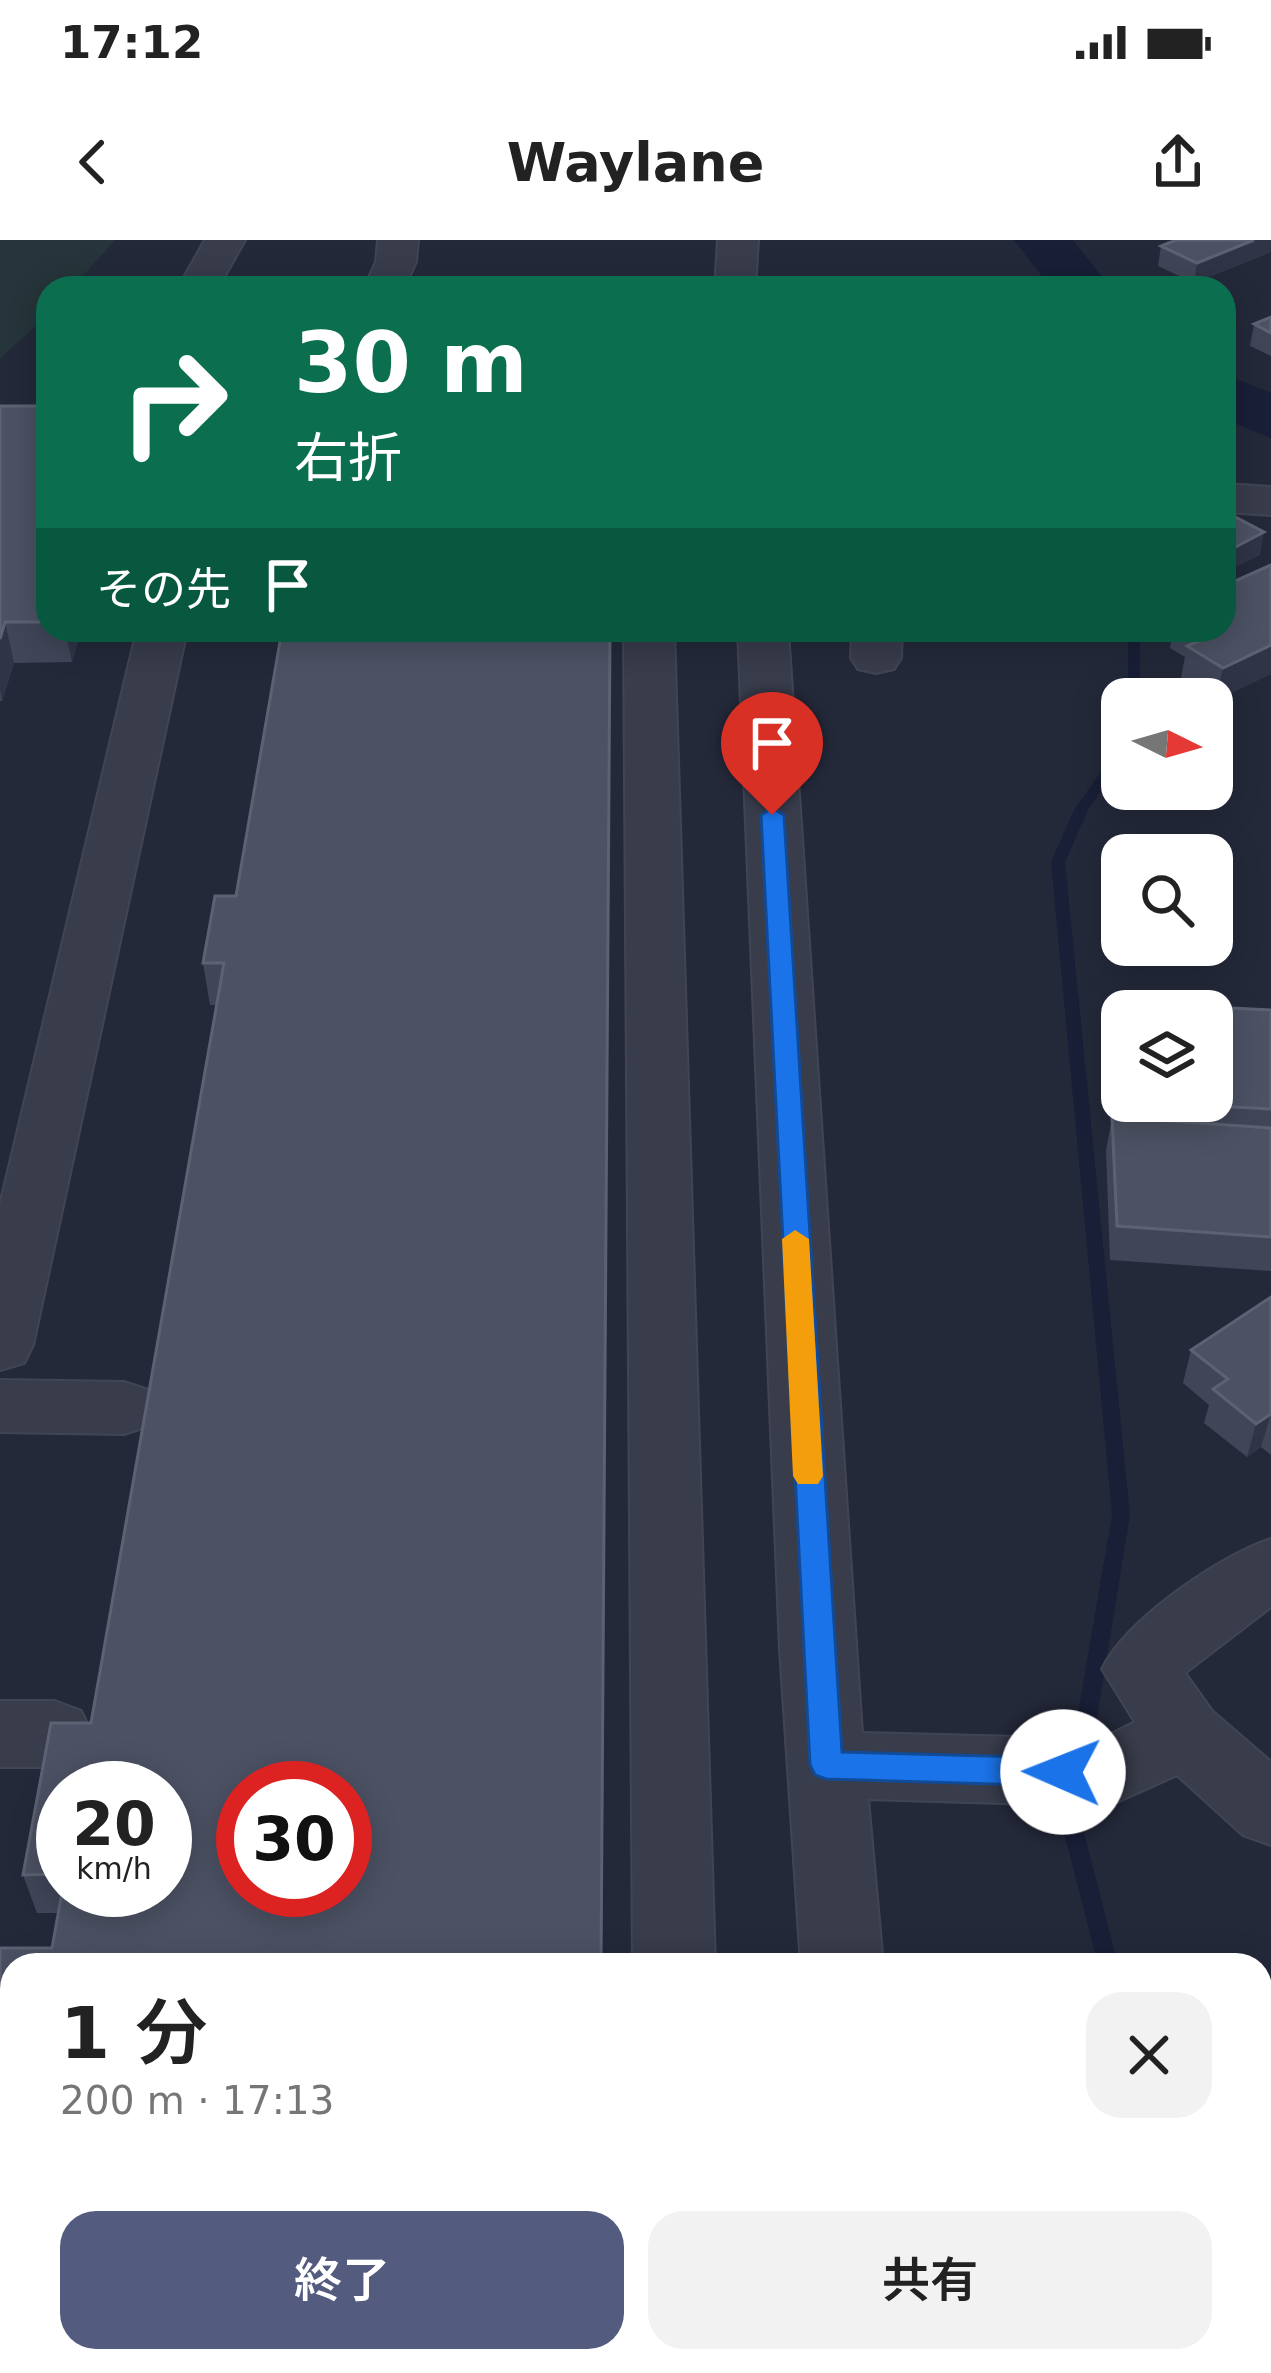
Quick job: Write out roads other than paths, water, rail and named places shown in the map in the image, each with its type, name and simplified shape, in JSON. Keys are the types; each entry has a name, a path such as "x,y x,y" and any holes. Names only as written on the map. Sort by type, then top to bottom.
{"street":[{"path":"205,276 225,240"},
{"path":"390,276 398,240"},
{"path":"736,276 738,240"},
{"path":"1236,499 1271,501"},
{"path":"0,1345 159,642"},
{"path":"649,642 674,1953"},
{"path":"764,642 826,1765 841,1953"},
{"path":"0,1406 124,1408"},
{"path":"1271,1568 1169,1641 1140,1669 1185,1734 1271,1811"},
{"path":"826,1765 1108,1773 1185,1734"}],"waterway":[{"path":"1043,240 1072,276"},
{"path":"1236,400 1271,419"},
{"path":"1134,642 1134,678"},
{"path":"1080,1760 1121,1515 1058,862 1081,810 1101,782"},
{"path":"1075,1785 1070,1817 1105,1953"}]}
